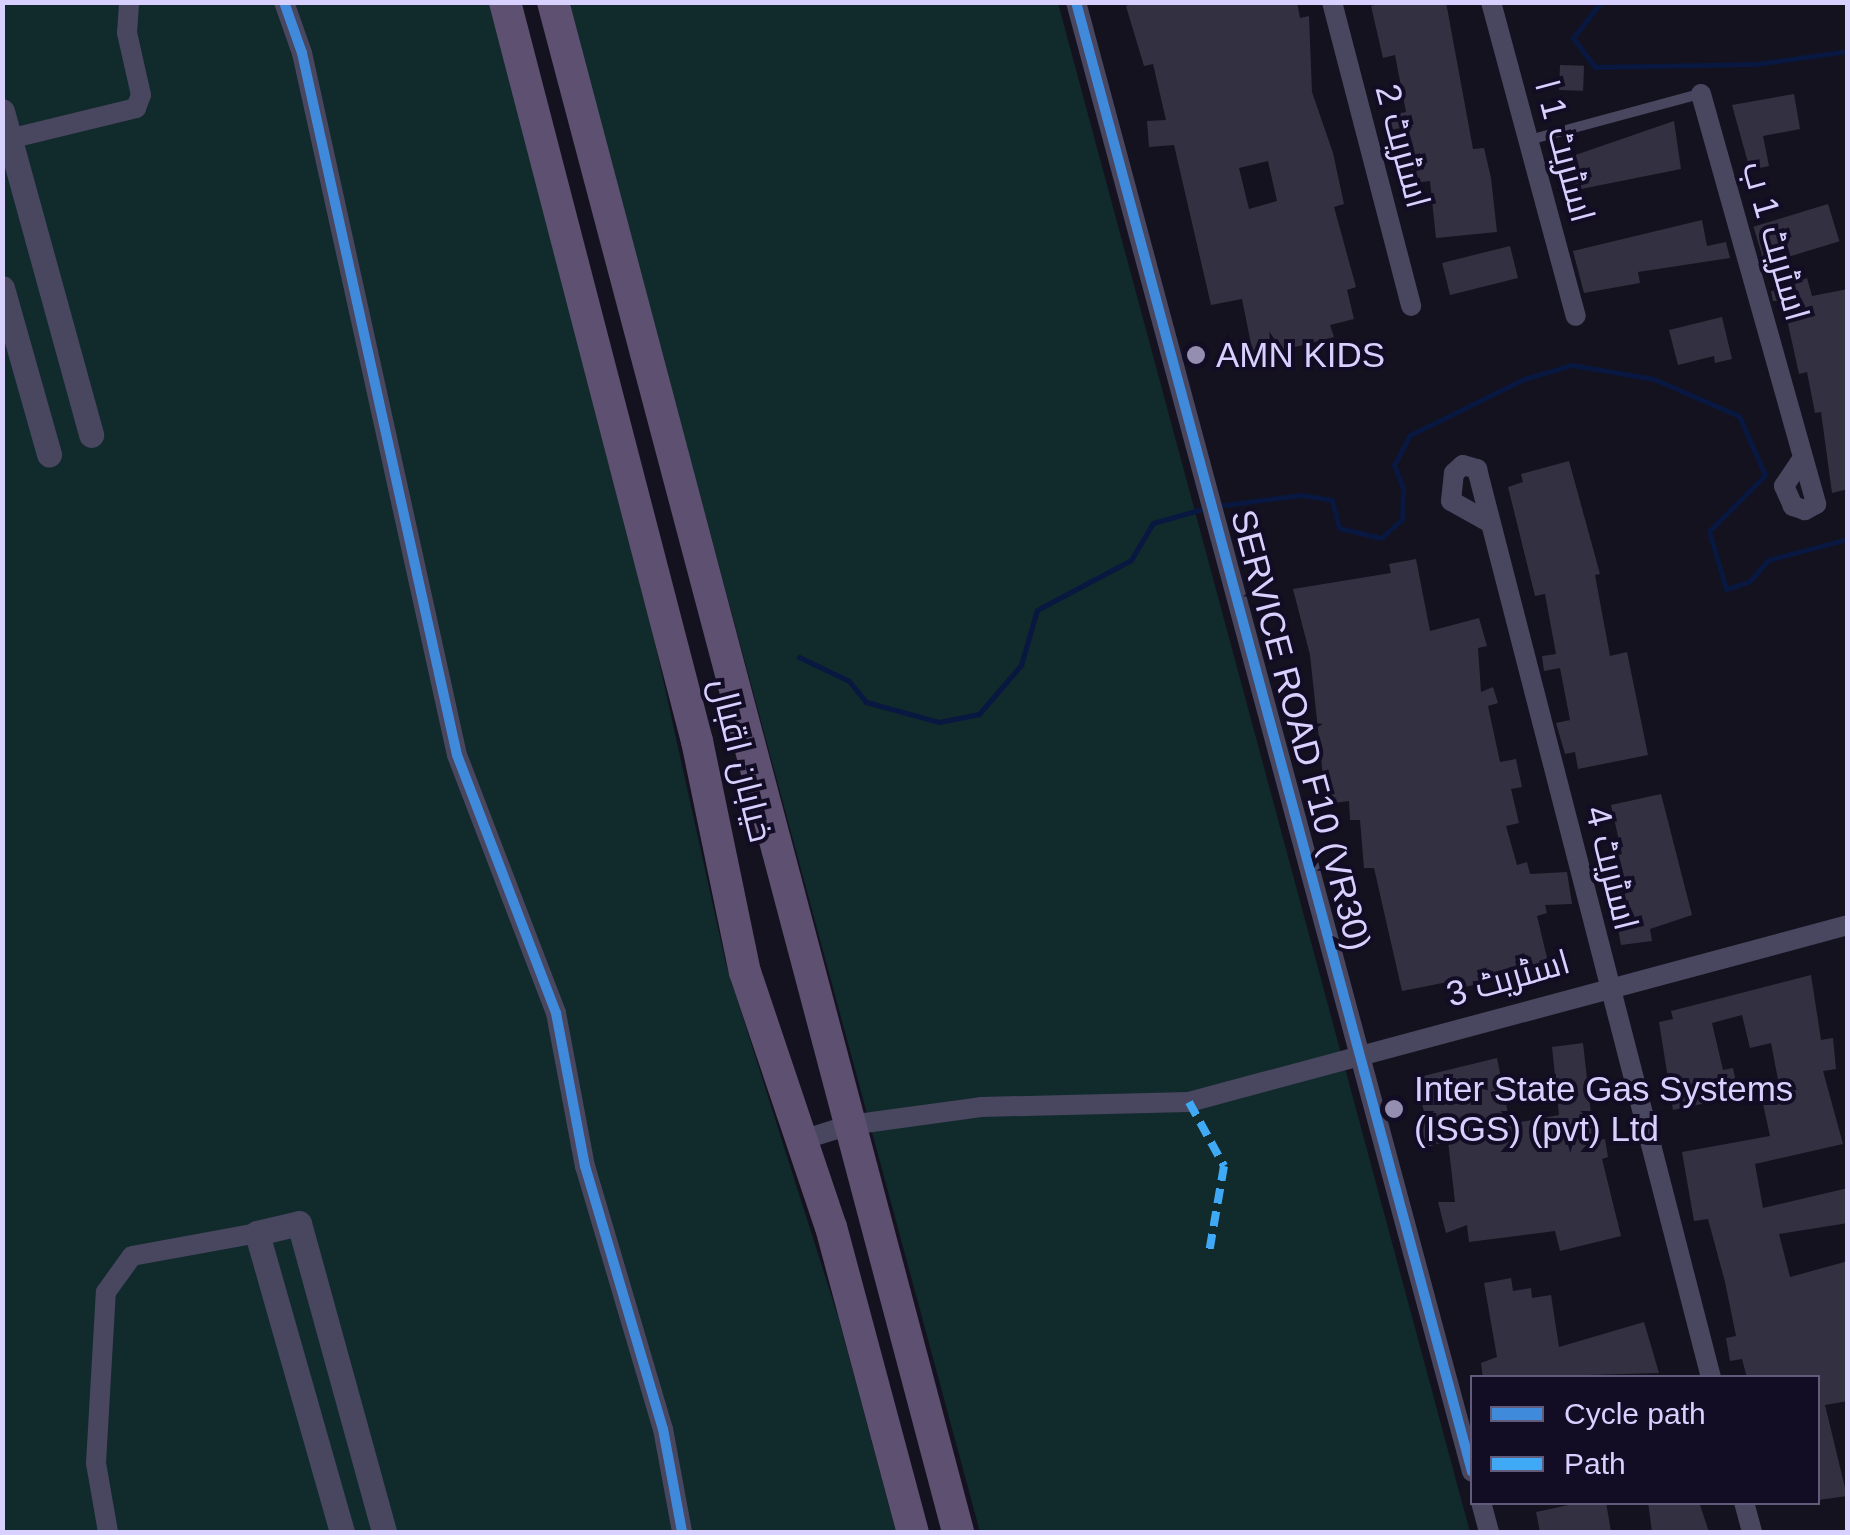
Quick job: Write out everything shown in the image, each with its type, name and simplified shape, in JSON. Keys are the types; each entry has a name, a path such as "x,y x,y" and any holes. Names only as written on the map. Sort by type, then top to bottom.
{"main road":[{"name":"خیابان اقبال","path":"505,2 698,741 745,972 802,1140 914,1532"},
{"name":"خیابان اقبال","path":"553,2 958,1532"}],"street":[{"path":"10,139 136,108 141,95 128,33 130,2"},
{"path":"284,2 302,53 456,755 556,1013 585,1166 659,1416 682,1532"},
{"name":"SERVICE ROAD F10 (VR30)","path":"1076,2 1470,1464"},
{"name":"اسٹریٹ 2","path":"1332,2 1411,306"},
{"name":"اسٹریٹ 1 ا","path":"1490,2 1576,316"},
{"name":"اسٹریٹ 1 ب","path":"1701,94 1816,504 1805,510 1793,506 1784,486 1800,462"},
{"path":"2,111 91,435"},
{"path":"2,288 49,454"},
{"name":"اسٹریٹ 4","path":"1487,521 1452,501 1448,489 1462,465 1477,469 1710,1375"},
{"name":"اسٹریٹ 3","path":"802,1140 850,1125 981,1108 1189,1102 1608,984 1847,930"},
{"path":"108,1532 96,1463 106,1292 132,1256 298,1223 384,1532"},
{"path":"258,1233 342,1532"},
{"path":"1482,1505 1489,1532"},
{"path":"1745,1505 1752,1532"}],"lane":[{"name":"اسٹریٹ 1 ب","path":"1529,140 1701,94"}],"green space":[{"path":"3,3 489,3 622,494 726,964 839,1320 896,1532 3,1532"},
{"path":"567,3 1058,3 1470,1532 980,1532"}],"building":[{"path":"1139,2 1297,2 1300,18 1309,16 1312,92 1333,153 1344,204 1334,207 1356,287 1347,290 1354,319 1330,325 1334,337 1287,349 1288,357 1246,365 1242,345 1251,344 1242,299 1211,305 1174,145 1149,147 1147,121 1166,120 1153,64 1144,66 1126,6","holes":["1268,161 1277,201 1249,209 1239,168"]},
{"path":"1386,2 1446,2 1473,149 1484,148 1491,178 1497,232 1436,238 1430,181 1412,183 1407,127 1389,130 1386,116 1406,112 1395,55 1383,58 1371,6"},
{"path":"1560,65 1584,66 1583,91 1559,90"},
{"path":"1794,94 1800,129 1763,136 1769,166 1750,170 1732,105"},
{"path":"1674,121 1681,169 1576,190 1571,175 1563,178 1558,161"},
{"path":"1828,204 1839,241 1765,264 1753,227"},
{"path":"1702,220 1707,246 1726,242 1730,258 1638,272 1640,283 1584,293 1573,251"},
{"path":"1510,246 1518,278 1450,295 1442,263"},
{"path":"1807,278 1812,296 1848,289 1848,489 1832,493 1821,412 1815,413 1807,372 1799,374 1783,301 1773,301 1771,291"},
{"path":"1722,317 1732,359 1715,363 1714,356 1678,365 1669,330"},
{"path":"1569,461 1600,574 1595,575 1610,656 1627,652 1648,755 1578,769 1575,752 1565,754 1556,723 1570,720 1560,668 1544,671 1542,656 1556,654 1545,594 1535,596 1508,487 1523,482 1521,474"},
{"path":"1416,559 1430,631 1479,618 1487,646 1478,648 1481,692 1493,687 1498,703 1488,706 1500,762 1516,759 1522,787 1511,789 1519,823 1506,826 1517,865 1527,862 1530,874 1567,872 1572,904 1545,905 1547,913 1537,916 1549,966 1465,987 1463,979 1402,991 1374,868 1364,868 1360,820 1350,820 1349,801 1326,804 1310,655 1293,589 1391,573 1389,564"},
{"path":"1661,794 1692,915 1650,929 1652,941 1621,945 1605,858 1622,854 1611,805"},
{"path":"1811,975 1821,1040 1833,1038 1836,1069 1823,1071 1843,1144 1755,1164 1763,1208 1848,1188 1848,1223 1779,1234 1790,1277 1848,1261 1848,1401 1825,1405 1847,1496 1820,1500 1820,1375 1746,1375 1742,1359 1730,1361 1726,1338 1736,1336 1725,1282 1708,1219 1694,1221 1682,1152 1770,1136 1760,1090 1779,1085 1771,1043 1750,1048 1742,1015 1712,1023 1723,1070 1733,1068 1739,1096 1673,1110 1659,1022 1673,1019 1671,1011"},
{"path":"1583,1043 1594,1141 1605,1139 1608,1157 1602,1159 1621,1236 1560,1251 1555,1231 1469,1242 1467,1225 1446,1233 1438,1202 1455,1202 1448,1141 1424,1148 1416,1121 1426,1119 1415,1078 1497,1058 1510,1124 1559,1115 1552,1047"},
{"path":"1511,1278 1513,1291 1531,1288 1532,1298 1551,1295 1559,1347 1644,1322 1659,1373 1483,1375 1481,1363 1497,1357 1484,1283"},
{"path":"1569,1505 1606,1505 1611,1532 1540,1532 1536,1512"},
{"path":"1648,1505 1700,1505 1709,1532 1652,1532"}],"waterway":[{"path":"1601,2 1573,38 1595,67 1756,64 1848,51"},
{"path":"1217,506 1301,495 1332,500 1339,528 1381,538 1402,519 1403,488 1394,465 1410,435 1524,379 1572,365 1654,379 1739,416 1765,475 1709,531 1726,589 1750,581 1768,560 1848,539"},
{"path":"799,657 849,681 866,702 939,722 979,714 1021,665 1037,610 1131,560 1153,523 1206,508"}],"marked path":[{"path":"1189,1102 1224,1166 1209,1253"}],"cycle path":[{"path":"284,2 302,53 457,755 556,1013 585,1166 663,1429 682,1532"},
{"path":"1076,2 1470,1465"}],"place":[{"name":"AMN KIDS","path":"1196,355"},
{"name":"Inter State Gas Systems (ISGS) (pvt) Ltd","path":"1394,1109"}]}
